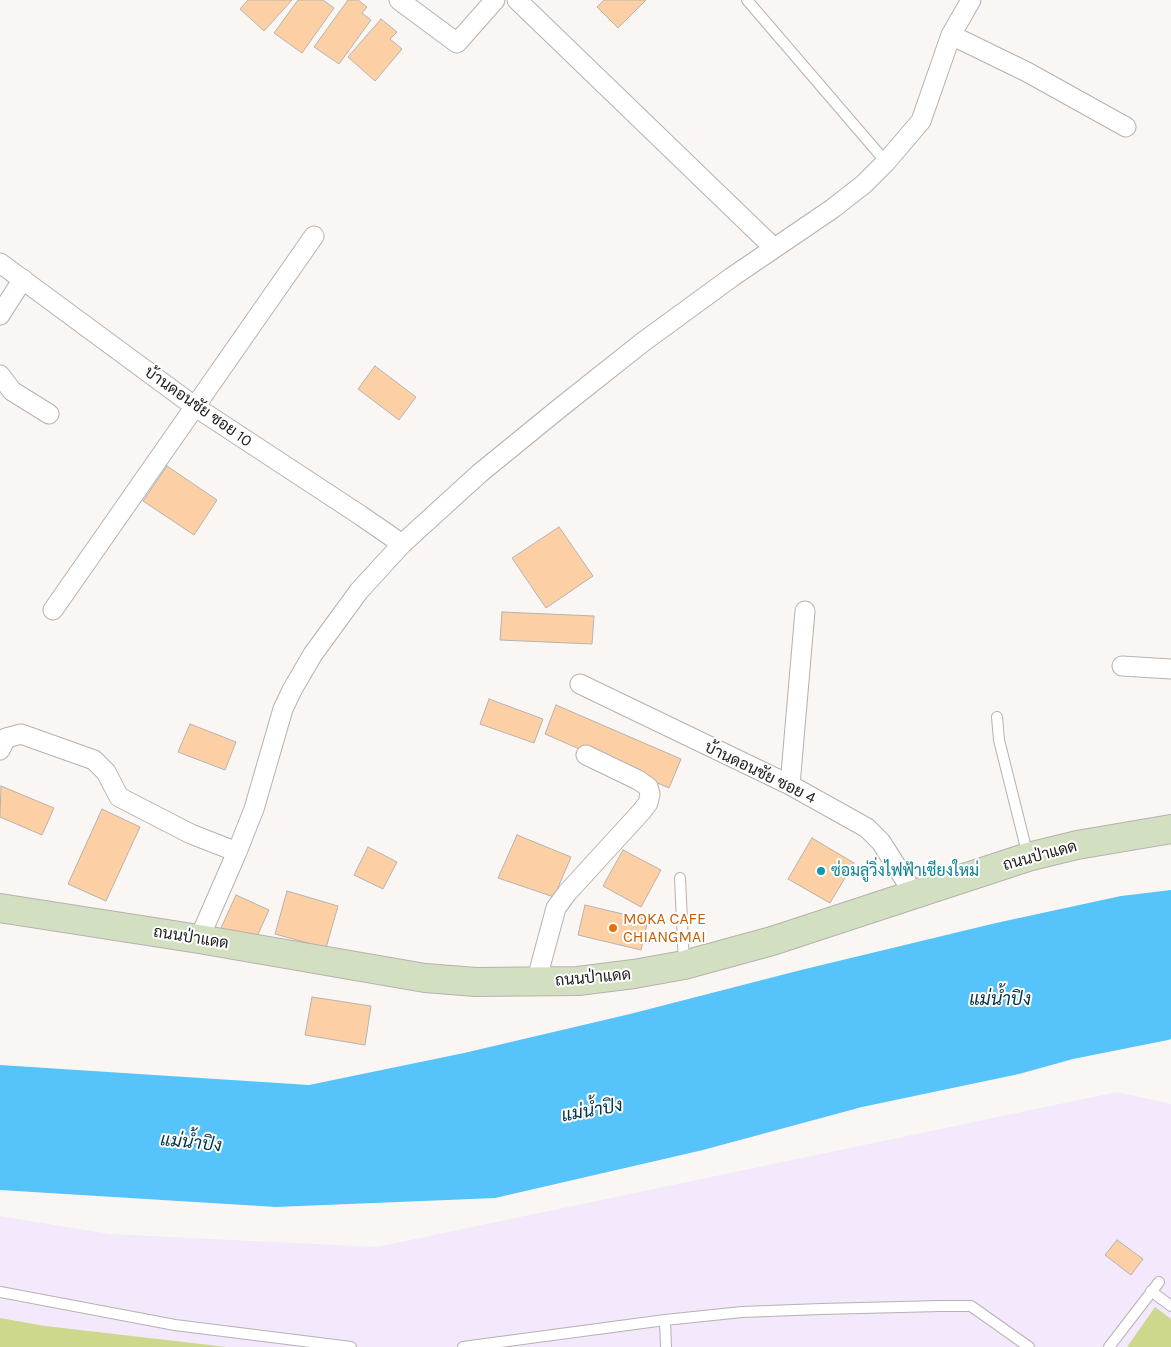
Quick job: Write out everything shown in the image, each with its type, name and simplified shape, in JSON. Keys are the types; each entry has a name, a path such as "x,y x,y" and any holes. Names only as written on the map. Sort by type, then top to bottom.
{"street":[{"path":"399,0 458,43 495,0"},
{"path":"517,0 774,248"},
{"path":"199,939 254,809 284,709 292,690 313,654 359,591 402,544 480,473 568,401 643,342 732,277 832,209 864,184 886,162 921,121 950,36 972,0"},
{"path":"950,36 1027,72 1126,127"},
{"path":"53,610 314,236"},
{"name":"บ้านดอนชัย ซอย 10","path":"0,263 194,406 352,509 402,544"},
{"path":"0,315 23,279"},
{"path":"0,375 12,390 49,414"},
{"path":"790,785 805,611"},
{"path":"1122,666 1171,670"},
{"name":"บ้านดอนชัย ซอย 4","path":"580,684 790,785 874,834 891,856 914,894"},
{"path":"0,750 6,738 21,734 94,760 106,772 119,797 191,834 237,852"},
{"path":"536,982 556,908 567,893 642,812 648,803 650,794 648,787 638,780 586,755"},
{"name":"ถนนป่าแดด","path":"0,908 199,939 425,978 476,982 578,981 684,965 772,941 1028,857 1171,829"}],"lane":[{"path":"747,0 886,162"},
{"path":"997,717 999,740 1028,857"},
{"path":"680,878 684,965"},
{"path":"1109,1347 1159,1282"},
{"path":"0,1292 175,1325 351,1347"},
{"path":"1152,1292 1171,1306"},
{"path":"464,1347 665,1320 742,1312 971,1306 1029,1347"},
{"path":"665,1320 666,1347"}],"shaded area":[{"path":"1117,1092 1171,1104 1171,1347 0,1347 0,1216 110,1234 377,1247"}],"green space":[{"path":"1155,1307 1171,1319 1171,1347 1127,1347"},
{"path":"0,1318 45,1326 227,1347 0,1347"}],"water":[{"name":"แม่น้ำปิง","path":"1171,890 1171,1039 1168,1040 1073,1059 1019,1074 862,1107 703,1150 495,1198 276,1207 0,1190 0,1065 309,1085 464,1053 630,1014 996,923 1121,896"}],"building":[{"path":"248,0 292,0 264,31 240,9"},
{"path":"298,0 323,0 334,8 302,53 274,33"},
{"path":"348,0 358,0 367,7 362,13 371,20 339,64 314,47"},
{"path":"604,0 646,0 618,28 597,7"},
{"path":"381,19 397,32 390,39 402,49 375,81 348,57"},
{"path":"375,366 416,397 399,420 358,389"},
{"path":"167,466 217,500 194,535 143,501"},
{"path":"559,527 593,576 546,608 512,558"},
{"path":"502,612 594,616 592,644 500,640"},
{"path":"489,699 543,719 534,743 480,724"},
{"path":"556,705 681,759 669,788 545,734"},
{"path":"190,724 236,742 225,770 178,752"},
{"path":"1,786 54,808 42,835 0,817"},
{"path":"102,809 140,827 106,901 68,884"},
{"path":"517,835 571,857 554,897 498,878"},
{"name":"ซ่อมลู่วิ่งไฟฟ้าเชียงใหม่","path":"812,838 854,863 830,903 788,879"},
{"path":"368,847 397,862 383,889 354,875"},
{"path":"623,850 661,870 641,907 603,886"},
{"path":"287,891 338,906 326,948 275,934"},
{"path":"236,895 269,910 254,943 221,928"},
{"name":"MOKA CAFE CHIANGMAI","path":"585,905 648,920 641,950 578,935"},
{"path":"312,997 371,1006 365,1045 305,1035"},
{"path":"1117,1240 1143,1259 1131,1275 1105,1255"}],"place":[{"name":"ซ่อมลู่วิ่งไฟฟ้าเชียงใหม่","path":"821,871"},
{"name":"MOKA CAFE CHIANGMAI","path":"613,928"}]}
